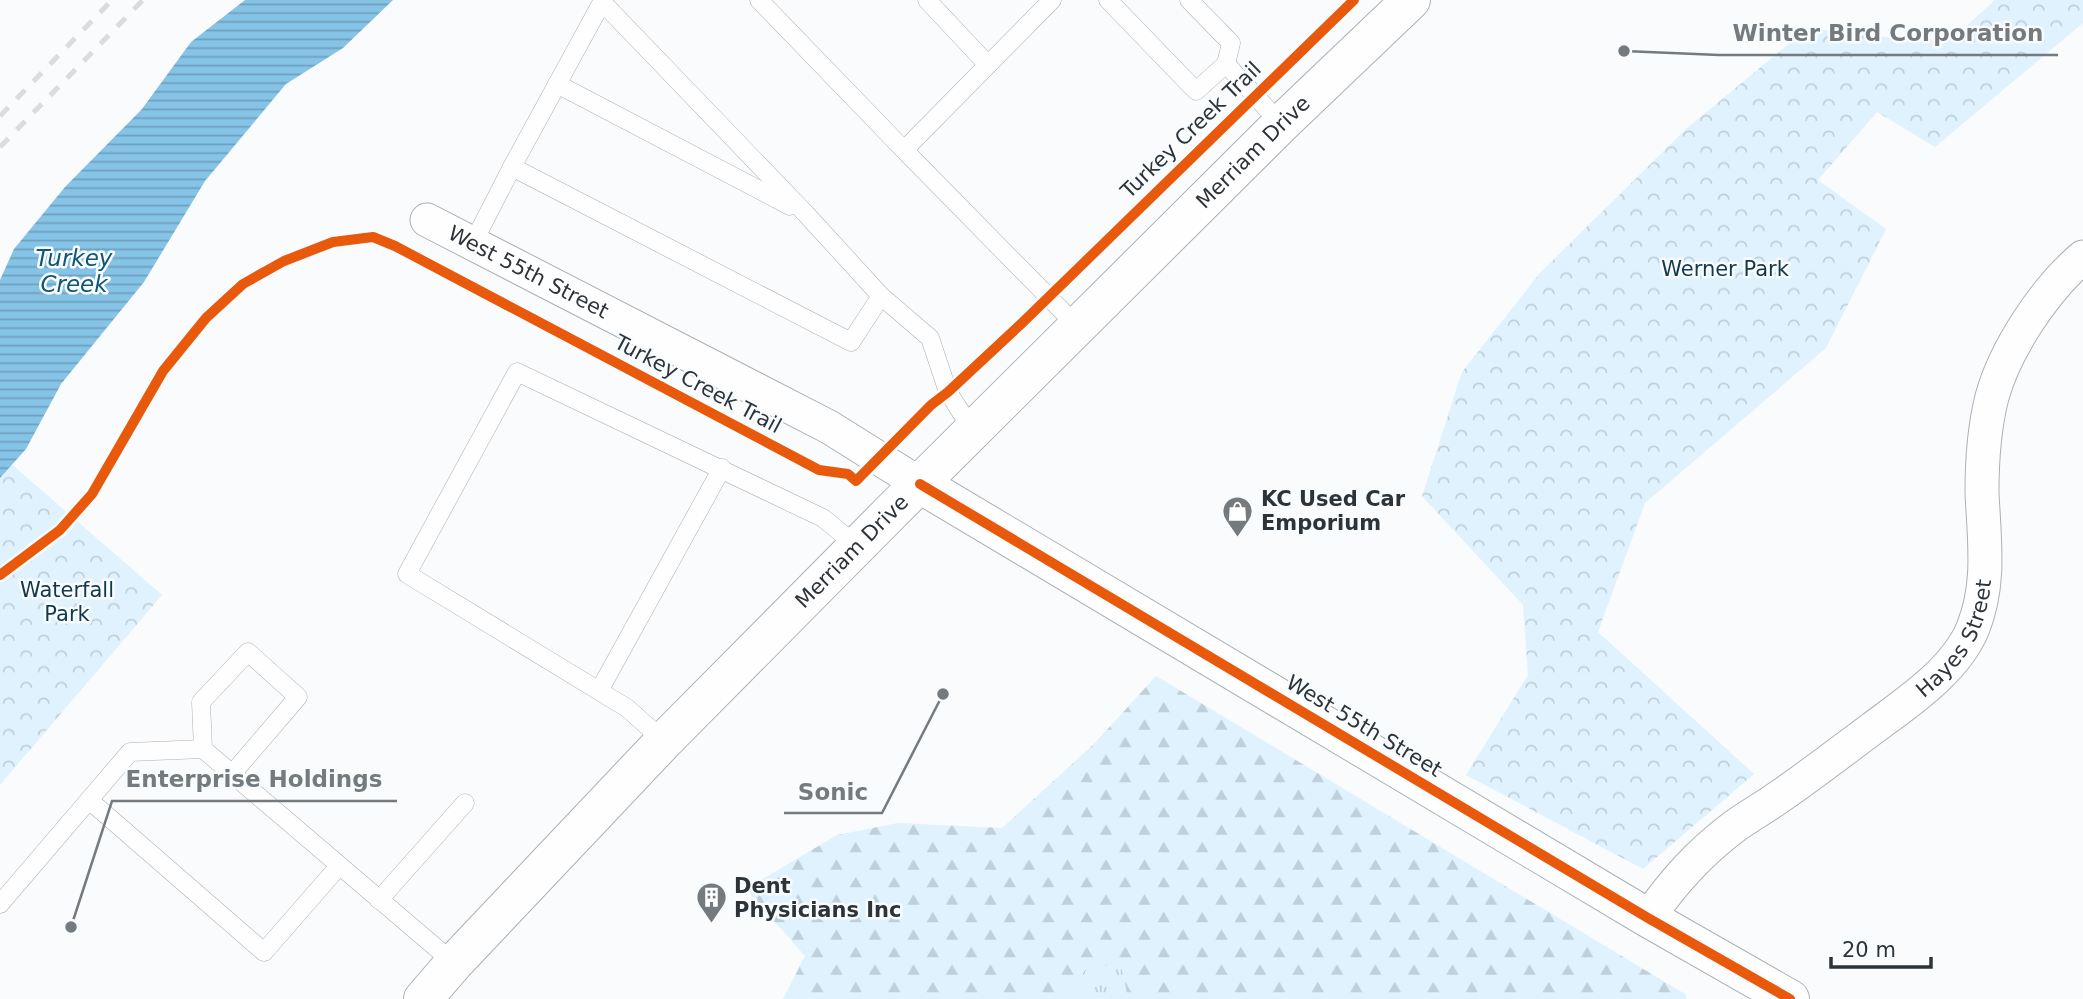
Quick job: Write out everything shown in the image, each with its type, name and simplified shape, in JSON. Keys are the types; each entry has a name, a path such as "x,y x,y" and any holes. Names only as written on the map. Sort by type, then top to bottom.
{"main road":[{"name":"Merriam Drive","path":"423,999 664,741 1281,124 1411,0"},
{"name":"West 55th Street","path":"920,484 1648,918 1790,999"}],"street":[{"name":"West 55th Street","path":"427,220 828,427 920,484"},
{"name":"Hayes Street","path":"1648,918 1689,865 1735,826 1781,796 1917,696 1948,667 1972,629 1986,576 1982,489 1984,442 1992,396 2010,353 2041,304 2066,272 2083,257"}],"lane":[{"path":"759,0 1078,327"},
{"path":"927,0 988,65"},
{"path":"904,150 1052,0"},
{"path":"1108,0 1196,91 1226,64 1231,43 1189,0"},
{"path":"472,245 604,1 881,296 930,338 947,392 973,432"},
{"path":"1226,64 1281,124"},
{"path":"557,84 806,214"},
{"path":"512,167 851,342 881,296"},
{"path":"664,741 626,708 407,574 517,372 823,518 857,546"},
{"path":"599,691 722,468"},
{"path":"204,749 201,702 248,652 298,697 233,774"},
{"path":"0,904 131,752 204,749 454,963"},
{"path":"89,800 264,952 339,866"},
{"path":"379,900 465,803"}],"green space":[{"name":"Werner Park","path":"1995,0 2083,0 2083,23 1935,147 1877,112 1818,180 1886,229 1826,348 1645,503 1598,632 1754,774 1643,869 1466,775 1528,675 1523,605 1422,496 1462,372 1540,273 1686,129 1808,28 1892,38 1951,40"},
{"name":"Waterfall Park","path":"0,454 162,595 0,785"},
{"path":"1156,676 1685,994 1687,999 1128,999 1122,969 1089,962 1069,999 783,999 805,956 746,889 837,835 898,823 1002,828 1095,743"},
{"path":"1089,962 1122,969 1128,999 1069,999"}],"water":[{"name":"Turkey Creek","path":"245,0 393,0 343,48 286,84 205,181 144,282 61,384 26,449 0,478 0,280 14,249 65,187 142,109 191,42"}],"railway":[{"path":"0,116 112,0"},
{"path":"0,147 143,0"}],"cycle path":[{"name":"Turkey Creek Trail","path":"0,575 60,530 92,494 163,371 206,318 243,284 284,261 333,242 373,237 395,246 819,470 848,474 856,481 931,405 1021,324 1354,0"},
{"path":"920,484 1648,918 1790,999"}],"place":[{"name":"Winter Bird Corporation","path":"1624,51"},
{"name":"KC Used Car Emporium","path":"1238,538"},
{"name":"Sonic","path":"943,694"},
{"name":"Dent Physicians Inc","path":"711,925"},
{"name":"Enterprise Holdings","path":"71,927"}]}
